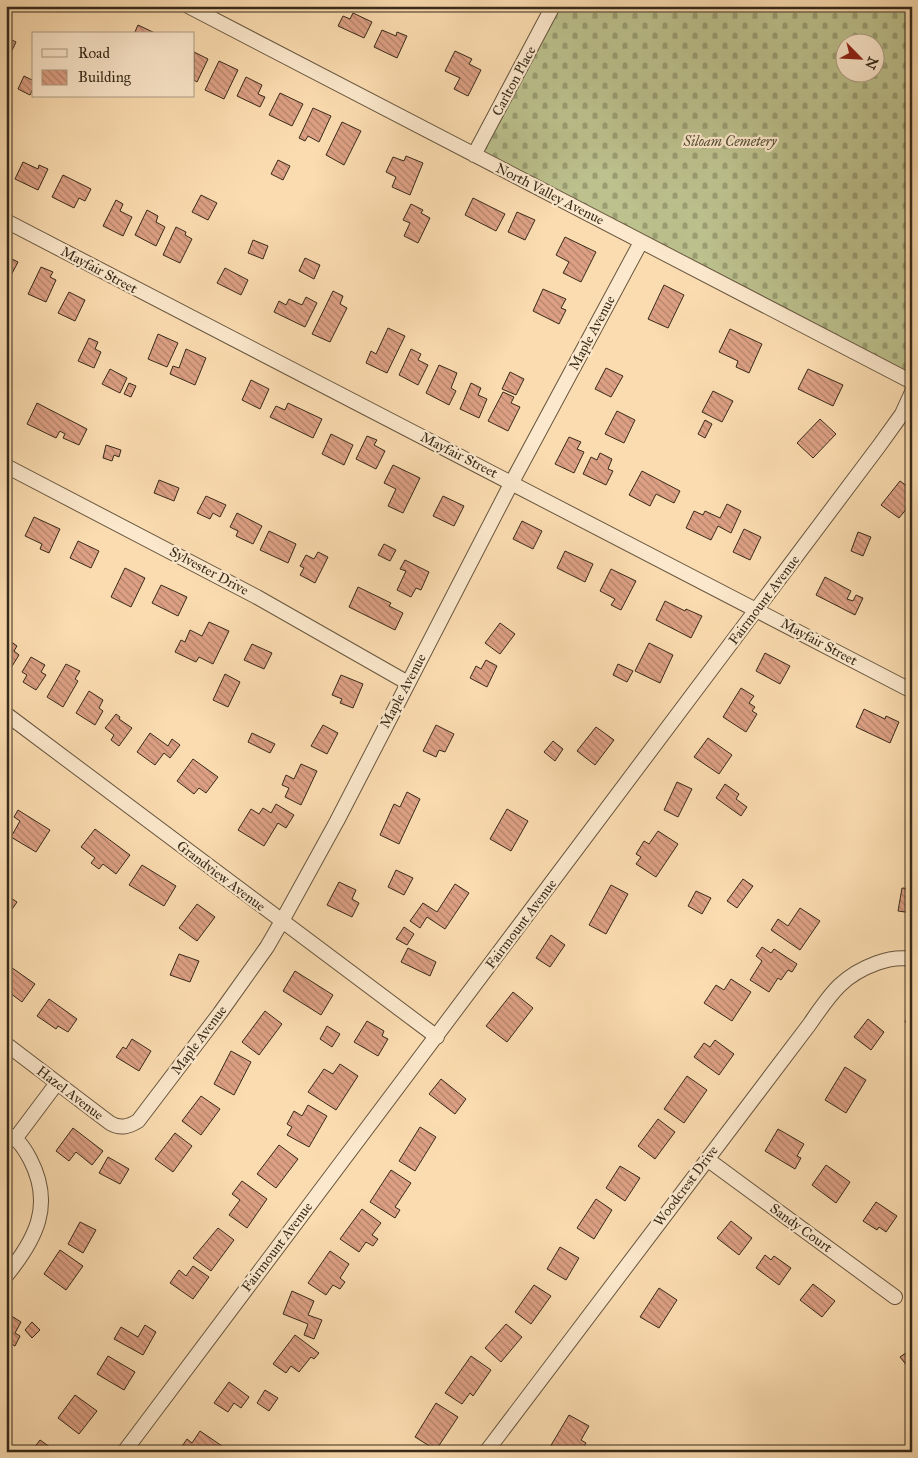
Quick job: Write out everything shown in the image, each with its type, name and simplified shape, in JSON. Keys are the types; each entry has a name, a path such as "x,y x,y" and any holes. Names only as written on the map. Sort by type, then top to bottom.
{"street":[{"name":"North Valley Avenue","path":"188,6 912,382"},
{"name":"Carlton Place","path":"474,155 553,6"},
{"name":"Mayfair Street","path":"6,221 912,691"},
{"name":"Maple Avenue","path":"137,1122 267,947 282,921 337,821 512,482 642,242"},
{"name":"Fairmount Avenue","path":"124,1452 885,438 902,414 912,392"},
{"name":"Sylvester Drive","path":"6,466 257,597 408,682"},
{"name":"Grandview Avenue","path":"6,714 437,1036"},
{"name":"Woodcrest Drive","path":"486,1452 832,992 848,977 864,968 886,960 904,958 912,960"},
{"name":"Hazel Avenue","path":"6,1044 115,1126 130,1126 137,1122"},
{"path":"6,1276 20,1259 37,1229 41,1201 40,1184 32,1164 24,1148 11,1136 57,1083"},
{"name":"Sandy Court","path":"707,1160 894,1297"}],"green space":[{"name":"Siloam Cemetery","path":"561,6 912,6 912,387 475,161"}],"building":[{"path":"353,13 372,22 364,38 338,26 343,16 350,19"},
{"path":"138,25 153,32 135,32"},
{"path":"382,30 396,36 397,32 407,36 397,58 374,47"},
{"path":"6,37 16,42 7,61 6,61"},
{"path":"455,51 472,59 469,64 481,70 468,96 454,89 460,78 445,71"},
{"path":"195,52 208,59 197,82 195,81"},
{"path":"219,61 238,70 224,99 205,90"},
{"path":"24,76 32,80 30,95 18,89"},
{"path":"246,77 262,85 258,94 265,97 260,107 237,96"},
{"path":"280,93 303,104 292,126 269,115"},
{"path":"313,108 331,116 319,142 308,136 305,141 299,138"},
{"path":"342,122 361,131 344,165 326,155"},
{"path":"406,156 423,163 410,195 392,187 396,177 386,172 393,157 404,161"},
{"path":"278,160 290,166 283,180 271,174"},
{"path":"23,162 38,169 39,165 48,169 38,190 15,179"},
{"path":"63,175 91,189 85,201 79,198 74,208 52,197"},
{"path":"201,195 217,203 208,220 192,212"},
{"path":"473,198 505,214 496,231 465,215"},
{"path":"116,200 123,204 120,211 132,217 123,236 103,226"},
{"path":"411,204 423,210 421,213 430,218 418,243 404,236 410,223 403,220"},
{"path":"147,210 158,216 156,222 165,227 156,246 135,235"},
{"path":"517,212 535,220 525,240 508,232"},
{"path":"176,227 186,232 185,235 192,239 180,263 163,255"},
{"path":"565,237 596,252 581,282 563,273 569,262 556,255"},
{"path":"253,240 268,246 263,259 248,253"},
{"path":"6,256 18,262 6,285"},
{"path":"305,258 320,265 314,279 299,271"},
{"path":"41,267 53,272 50,277 56,280 46,302 28,294"},
{"path":"225,268 248,280 241,295 217,283"},
{"path":"664,285 684,295 668,328 648,319"},
{"path":"543,289 566,299 561,308 566,310 559,324 533,311"},
{"path":"333,291 343,296 340,304 347,308 330,342 312,334"},
{"path":"69,292 85,300 75,321 58,313"},
{"path":"306,297 317,303 305,327 274,312 279,301 286,305 289,299 302,305"},
{"path":"388,328 405,336 387,373 366,363 371,351 376,354"},
{"path":"730,329 762,344 749,373 736,367 738,361 719,352"},
{"path":"158,334 178,343 167,367 148,359"},
{"path":"89,338 98,342 95,349 101,352 94,368 78,361"},
{"path":"186,349 206,358 195,385 170,374 173,366 179,368"},
{"path":"411,349 421,354 418,360 428,365 418,385 399,375"},
{"path":"439,365 457,373 451,388 456,391 449,405 426,393"},
{"path":"606,368 623,376 611,397 595,389"},
{"path":"110,369 127,378 120,393 102,384"},
{"path":"808,369 843,385 833,406 798,389"},
{"path":"510,372 524,379 516,395 502,389"},
{"path":"251,380 269,389 260,409 242,400"},
{"path":"129,383 136,386 131,397 124,394"},
{"path":"471,383 481,388 478,395 487,399 479,418 460,409"},
{"path":"713,391 733,401 722,422 702,412"},
{"path":"503,392 514,397 511,403 520,407 508,431 488,421"},
{"path":"37,403 87,429 79,445 63,438 65,434 60,431 56,438 27,424"},
{"path":"288,403 322,419 313,438 270,417 276,406 285,410"},
{"path":"617,411 635,420 624,443 605,434"},
{"path":"820,419 836,434 813,458 797,443"},
{"path":"705,420 712,424 705,438 698,434"},
{"path":"331,434 353,445 344,465 322,454"},
{"path":"367,436 377,440 374,445 385,451 376,469 356,459"},
{"path":"569,437 581,442 577,449 584,452 574,473 555,464"},
{"path":"106,445 121,450 119,457 114,455 112,461 103,458"},
{"path":"600,453 612,459 608,469 613,471 606,485 583,474 591,457 597,460"},
{"path":"393,465 420,478 403,513 388,506 396,489 384,483"},
{"path":"642,471 680,491 674,503 656,494 650,506 629,495"},
{"path":"159,480 179,488 174,501 154,493"},
{"path":"900,481 912,490 912,502 899,518 881,505"},
{"path":"206,496 226,505 220,517 213,513 210,519 197,513"},
{"path":"443,496 464,506 454,526 433,516"},
{"path":"727,504 741,511 731,533 718,526 711,540 686,528 694,511 703,515 705,511 720,518"},
{"path":"237,513 262,526 253,544 236,536 238,531 230,527"},
{"path":"34,517 60,529 49,553 40,549 42,544 25,536"},
{"path":"522,521 542,531 533,549 513,539"},
{"path":"744,529 761,537 750,560 733,552"},
{"path":"269,531 296,544 288,563 260,550"},
{"path":"858,532 871,537 863,556 851,551"},
{"path":"78,541 99,551 91,568 70,558"},
{"path":"384,544 396,550 390,561 378,555"},
{"path":"565,551 593,564 585,582 557,568"},
{"path":"318,552 328,557 315,583 300,575 304,568 300,566 306,555 314,559"},
{"path":"405,560 429,572 421,590 416,588 411,597 397,590 406,571 400,569"},
{"path":"125,568 145,578 131,607 111,597"},
{"path":"611,569 636,581 621,610 611,605 615,599 600,591"},
{"path":"825,577 851,591 847,599 853,601 856,595 863,598 855,615 816,595"},
{"path":"161,585 187,597 178,616 152,603"},
{"path":"358,587 391,603 389,606 403,613 395,630 349,607"},
{"path":"665,601 685,611 686,609 702,616 691,638 656,620"},
{"path":"209,622 229,631 213,664 199,657 196,662 175,652 181,640 185,642 190,630 202,636"},
{"path":"500,623 515,634 500,654 485,643"},
{"path":"6,638 17,646 14,651 19,655 9,671 6,669"},
{"path":"649,643 673,655 660,683 635,671"},
{"path":"252,644 272,653 264,669 244,660"},
{"path":"765,653 790,666 780,684 756,671"},
{"path":"31,657 45,665 41,672 46,675 36,690 23,682 27,675 22,672"},
{"path":"486,660 497,666 487,687 470,678 476,666 481,669"},
{"path":"66,664 80,671 75,679 78,681 63,707 47,697"},
{"path":"618,664 633,671 627,682 613,675"},
{"path":"225,674 240,682 228,707 213,700"},
{"path":"341,675 363,684 353,708 340,703 342,699 332,695"},
{"path":"741,688 754,696 749,703 755,707 752,711 757,714 746,732 723,717"},
{"path":"89,691 103,700 99,708 103,711 95,725 76,713"},
{"path":"864,709 885,719 886,716 899,722 890,743 856,727"},
{"path":"116,714 120,717 119,719 132,728 119,746 111,740 114,735 105,728"},
{"path":"323,725 338,733 327,754 311,746"},
{"path":"436,725 454,734 445,752 439,750 436,757 423,751"},
{"path":"596,727 614,740 595,765 577,751"},
{"path":"150,733 168,746 172,739 180,745 170,758 164,753 155,765 137,752"},
{"path":"252,733 275,744 270,753 248,742"},
{"path":"708,738 732,755 719,774 694,757"},
{"path":"553,741 563,749 555,761 544,752"},
{"path":"193,759 218,777 206,793 199,788 194,794 177,781"},
{"path":"301,764 317,771 301,805 285,797 289,788 282,785 286,775 294,779"},
{"path":"677,782 692,789 678,817 664,810"},
{"path":"725,784 739,794 736,799 747,807 741,816 716,798"},
{"path":"407,792 420,799 399,844 380,835 394,804 400,807"},
{"path":"276,804 294,815 286,828 278,823 264,846 238,830 251,809 259,814 263,808 271,813"},
{"path":"507,809 528,821 511,851 490,839"},
{"path":"18,810 50,830 36,852 11,837 20,821 14,817"},
{"path":"95,829 130,855 116,874 103,864 99,869 91,863 95,858 81,847"},
{"path":"658,831 678,844 656,877 636,864 641,857 636,854 644,841 649,844"},
{"path":"142,865 176,886 164,906 129,885"},
{"path":"396,870 413,878 404,895 388,887"},
{"path":"743,879 753,886 737,908 727,901"},
{"path":"339,882 356,890 352,899 359,903 352,917 327,905"},
{"path":"455,884 469,893 445,929 427,917 420,928 410,921 423,903 437,912"},
{"path":"611,885 628,894 606,934 589,925"},
{"path":"902,888 912,889 912,913 898,911"},
{"path":"696,891 711,898 702,914 688,906"},
{"path":"6,895 17,902 6,918"},
{"path":"197,904 215,917 197,941 179,928"},
{"path":"800,908 820,921 800,950 771,930 778,919 788,926"},
{"path":"404,927 414,934 407,945 396,939"},
{"path":"551,935 565,945 550,967 536,958"},
{"path":"762,947 771,953 774,949 797,964 792,972 788,970 781,980 778,978 769,992 750,980 762,961 756,956"},
{"path":"408,948 436,962 430,976 401,962"},
{"path":"179,954 199,961 190,982 170,975"},
{"path":"6,959 10,962 8,965 35,984 22,1002 6,990"},
{"path":"295,971 333,995 321,1015 283,991"},
{"path":"731,979 751,992 732,1021 704,1003 716,985 724,990"},
{"path":"513,992 533,1008 507,1042 486,1026"},
{"path":"49,999 77,1019 68,1032 58,1026 56,1029 37,1016"},
{"path":"912,1008 912,1026 905,1022"},
{"path":"265,1011 282,1024 259,1055 242,1042"},
{"path":"868,1019 884,1032 871,1050 854,1037"},
{"path":"367,1021 384,1031 382,1036 388,1039 378,1056 354,1042"},
{"path":"327,1026 340,1034 332,1047 320,1039"},
{"path":"132,1039 151,1051 139,1071 116,1057 123,1047 126,1049"},
{"path":"715,1040 734,1054 719,1075 694,1057 704,1043 710,1047"},
{"path":"231,1051 251,1062 234,1095 214,1084"},
{"path":"340,1064 358,1076 336,1110 308,1092 324,1069 333,1074"},
{"path":"845,1067 866,1080 846,1113 825,1100"},
{"path":"687,1076 707,1090 684,1123 664,1109"},
{"path":"441,1079 466,1099 455,1114 429,1094"},
{"path":"201,1096 220,1109 201,1135 182,1121"},
{"path":"308,1105 327,1116 309,1147 287,1135 292,1127 287,1124 294,1111 302,1116"},
{"path":"658,1119 675,1132 655,1159 638,1146"},
{"path":"420,1127 436,1137 415,1171 399,1161"},
{"path":"73,1128 103,1151 92,1165 76,1152 69,1161 56,1151"},
{"path":"778,1129 804,1144 797,1156 801,1158 795,1169 765,1151"},
{"path":"175,1133 192,1146 173,1172 155,1159"},
{"path":"279,1145 298,1159 276,1188 257,1174"},
{"path":"108,1157 129,1169 120,1184 99,1173"},
{"path":"826,1165 850,1182 836,1203 812,1185"},
{"path":"620,1166 640,1178 625,1201 606,1188"},
{"path":"391,1170 411,1183 395,1207 400,1210 395,1218 370,1202"},
{"path":"242,1181 267,1199 247,1228 229,1215 240,1200 232,1194"},
{"path":"596,1199 612,1210 594,1239 577,1228"},
{"path":"876,1202 897,1216 886,1232 879,1227 877,1230 863,1221"},
{"path":"362,1209 381,1223 372,1235 378,1239 373,1246 366,1242 359,1252 340,1239"},
{"path":"731,1221 752,1238 739,1255 717,1238"},
{"path":"80,1222 96,1230 83,1253 68,1244"},
{"path":"218,1228 234,1240 211,1271 193,1258"},
{"path":"560,1247 579,1258 566,1280 547,1269"},
{"path":"60,1250 83,1266 66,1290 44,1274"},
{"path":"330,1251 349,1264 340,1278 345,1282 340,1289 333,1285 326,1295 308,1283"},
{"path":"765,1255 771,1260 774,1256 791,1268 779,1285 756,1268"},
{"path":"193,1266 209,1277 193,1299 170,1283 179,1270 186,1276"},
{"path":"813,1284 835,1301 822,1317 800,1300"},
{"path":"534,1285 551,1296 531,1324 515,1312"},
{"path":"659,1288 677,1300 659,1328 640,1317"},
{"path":"292,1291 314,1301 308,1315 322,1320 314,1339 304,1335 308,1324 283,1314"},
{"path":"10,1315 21,1322 15,1333 20,1336 15,1346 6,1341 6,1321"},
{"path":"32,1322 40,1330 32,1338 25,1330"},
{"path":"506,1324 522,1337 501,1362 485,1348"},
{"path":"145,1325 156,1332 143,1355 114,1339 121,1327 138,1337"},
{"path":"295,1335 319,1353 314,1359 311,1357 299,1372 291,1366 286,1373 273,1364"},
{"path":"912,1349 912,1372 900,1357"},
{"path":"108,1356 135,1372 124,1390 97,1374"},
{"path":"471,1356 491,1370 473,1396 470,1393 462,1404 445,1393"},
{"path":"229,1382 249,1397 241,1408 234,1403 228,1412 214,1403"},
{"path":"265,1390 278,1398 269,1411 257,1403"},
{"path":"75,1395 97,1411 79,1434 58,1418"},
{"path":"436,1403 458,1417 436,1450 415,1437"},
{"path":"569,1415 589,1426 581,1440 586,1443 581,1452 576,1452 572,1449 570,1452 558,1452 550,1447"},
{"path":"200,1431 225,1448 222,1452 178,1452 187,1439 192,1443"},
{"path":"40,1440 57,1452 31,1452"}]}
